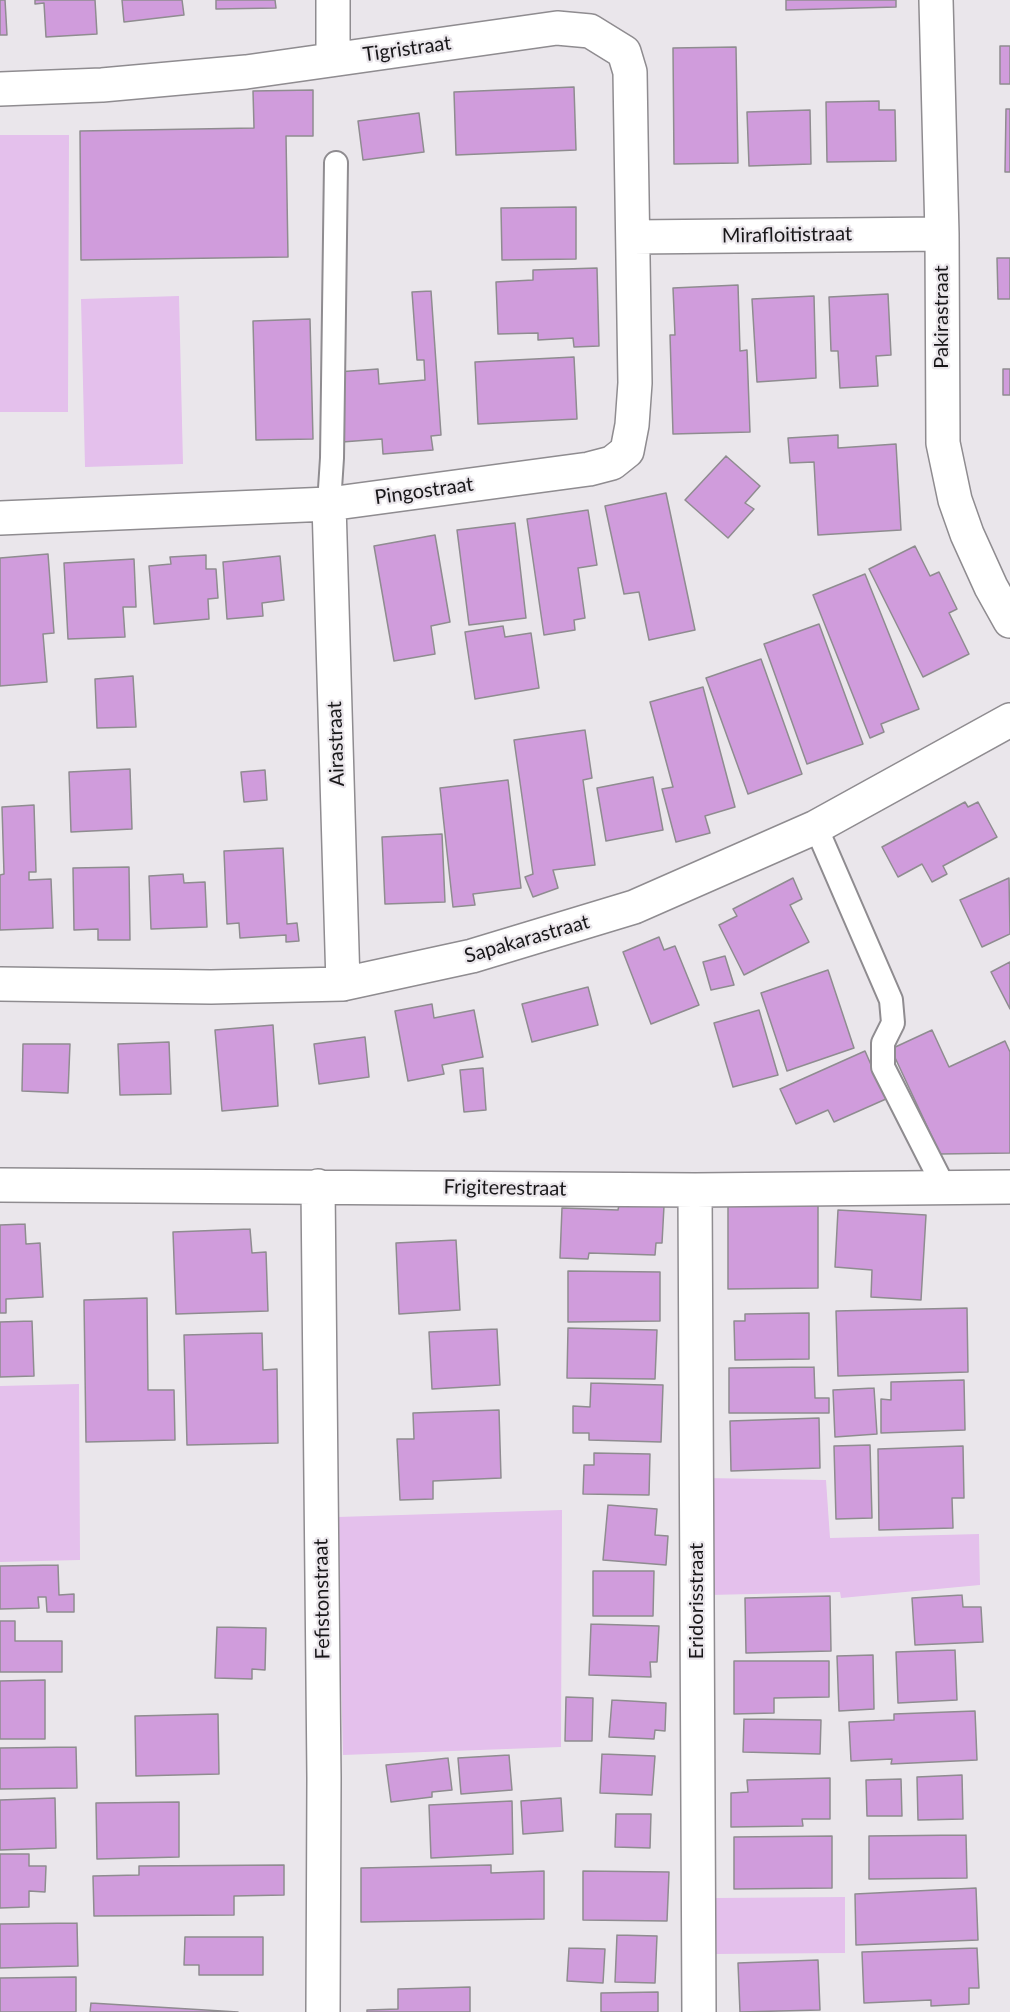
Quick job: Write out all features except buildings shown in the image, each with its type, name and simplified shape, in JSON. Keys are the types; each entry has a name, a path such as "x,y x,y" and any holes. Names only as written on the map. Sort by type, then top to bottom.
{"street":[{"path":"333,0 333,59"},
{"name":"Pakirastraat","path":"936,0 942,234 943,442 955,500 967,534 991,587 1010,621"},
{"name":"Tigristraat","path":"0,89 102,85 246,72 557,28 590,31 624,52 630,72 633,237"},
{"name":"Mirafloitistraat","path":"633,237 942,234"},
{"name":"Pingostraat","path":"0,518 329,504 588,469 612,463 627,451 632,425 635,383 633,237"},
{"name":"Airastraat","path":"329,504 343,984"},
{"name":"Sapakarastraat","path":"0,984 211,987 343,984 472,956 634,907 816,827 1010,720"},
{"name":"Frigiterestraat","path":"0,1185 695,1190 1010,1187"},
{"name":"Fefistonstraat","path":"318,1186 324,1778 323,2012"},
{"name":"Eridorisstraat","path":"695,1190 699,2012"}],"lane":[{"path":"329,504 336,163"},
{"path":"816,827 891,1000 893,1023 883,1043 883,1067 944,1187"}],"shaded area":[{"path":"0,135 69,135 68,412 0,412"},
{"path":"179,296 183,464 85,467 81,299"},
{"path":"79,1384 80,1560 0,1562 0,1386"},
{"path":"705,1478 826,1480 830,1538 979,1534 980,1585 841,1598 840,1592 709,1595"},
{"path":"562,1510 561,1747 343,1755 337,1517"},
{"path":"845,1897 845,1953 714,1954 714,1898"}]}
